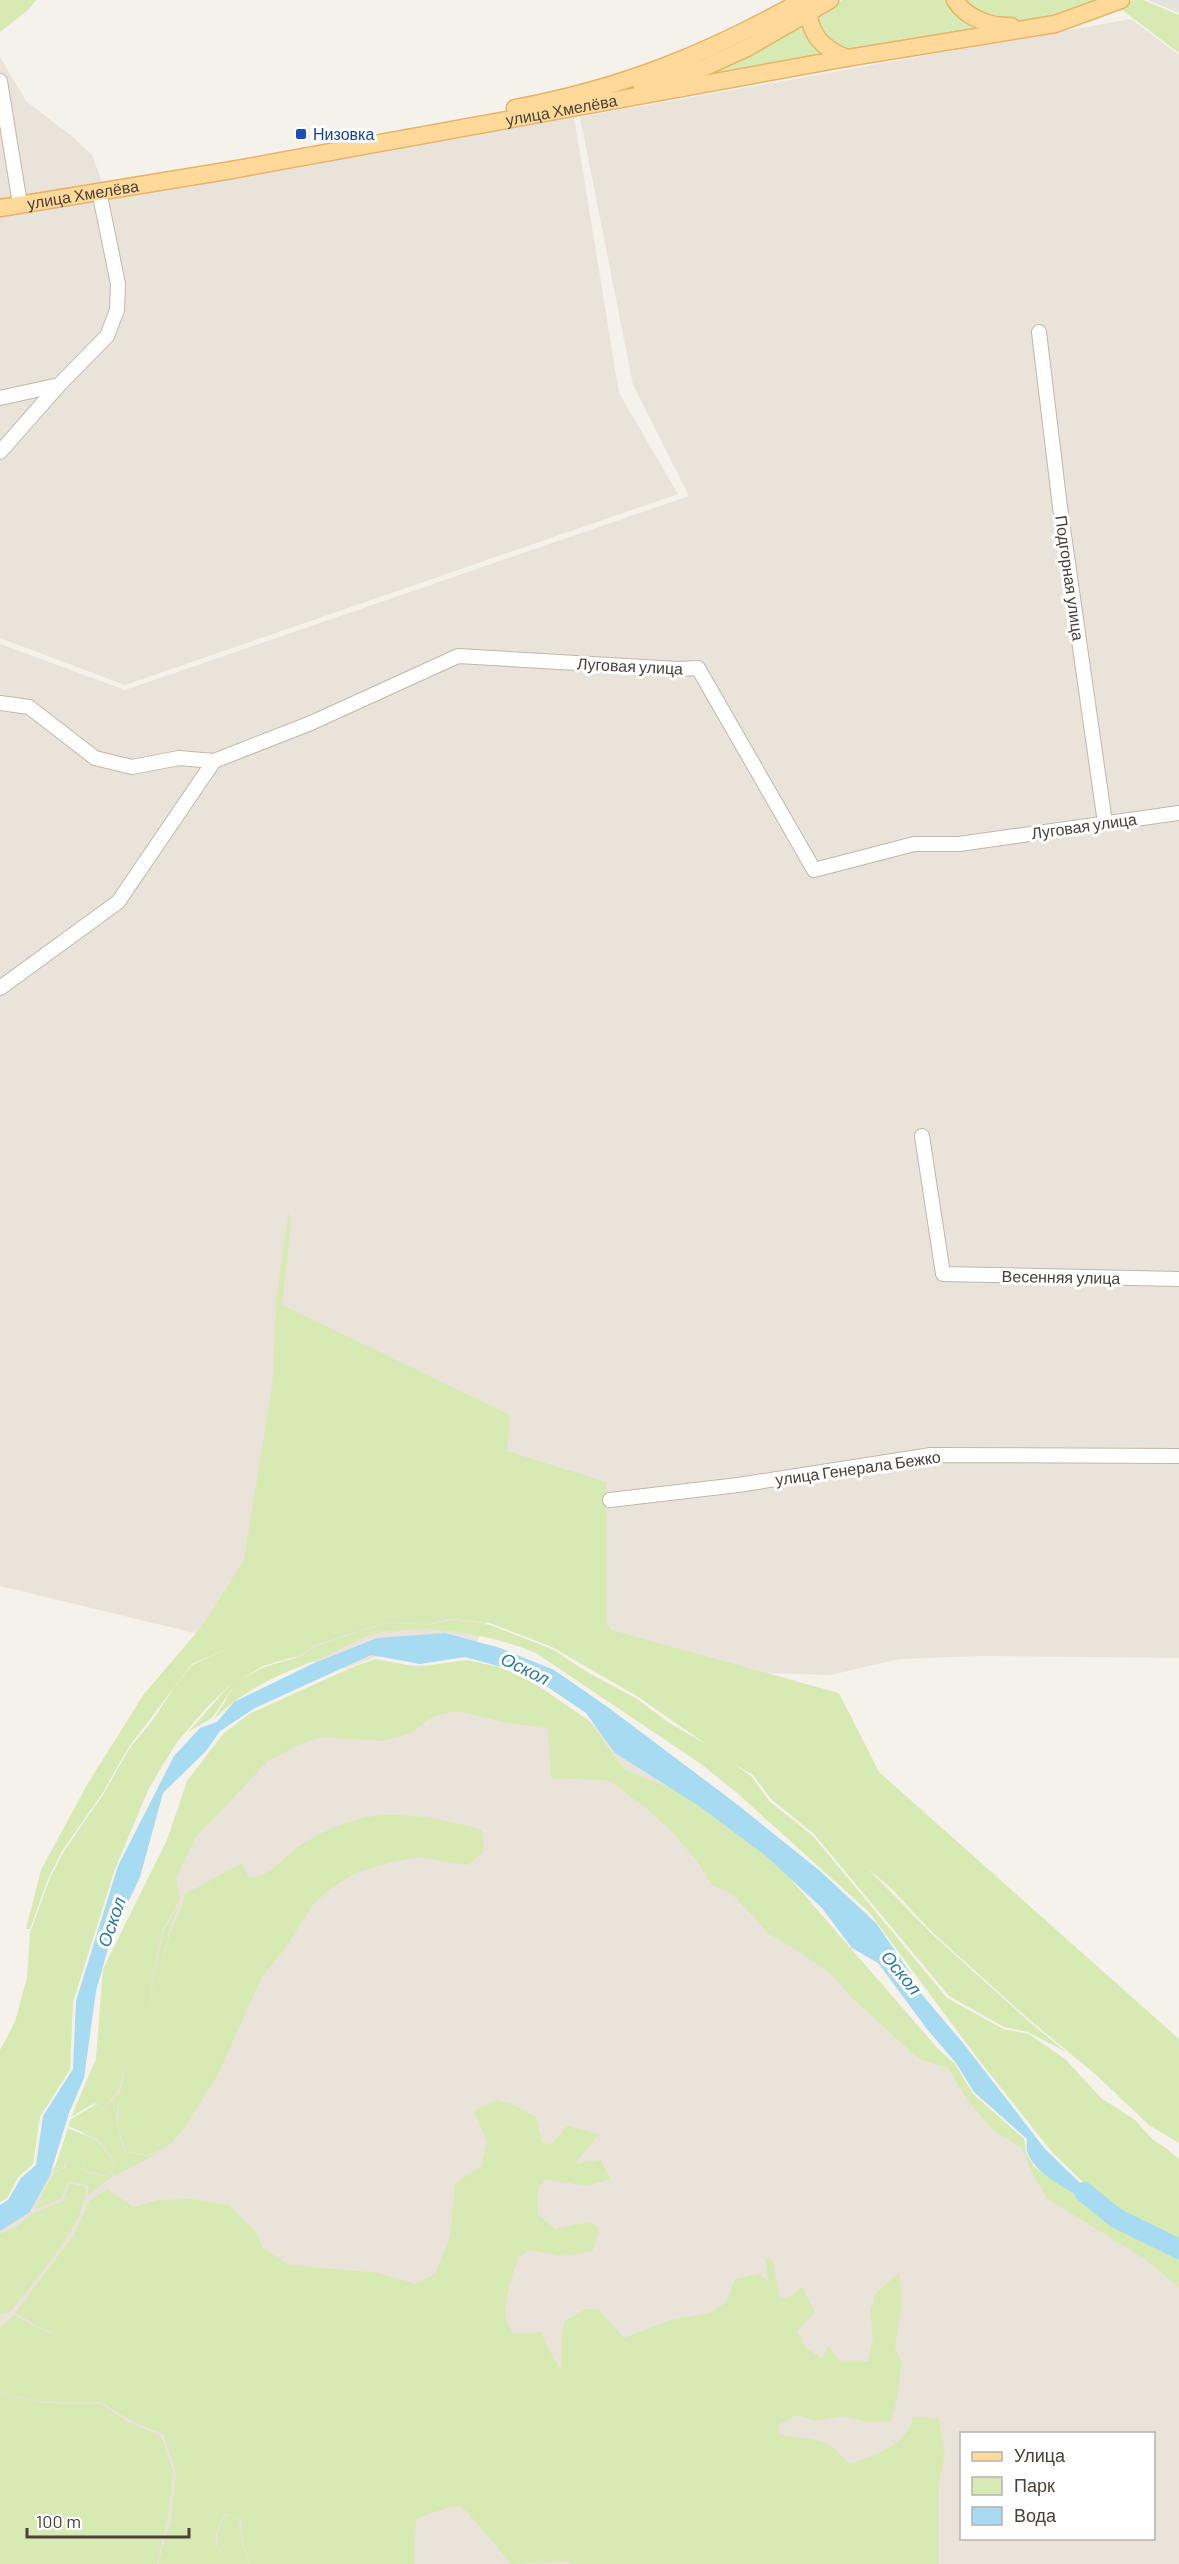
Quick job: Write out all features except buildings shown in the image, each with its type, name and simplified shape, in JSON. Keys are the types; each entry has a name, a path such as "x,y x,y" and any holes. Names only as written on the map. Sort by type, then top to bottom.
{"main road":[{"path":"99,190 160,176 528,105 593,90 689,58 807,5 830,0"},
{"path":"955,0 968,15 1004,26 1048,21 1106,0"},
{"name":"улица Хмелёва","path":"0,208 226,171 847,58 1055,24 1121,0"},
{"path":"807,5 810,27 816,38 825,47 847,58"},
{"path":"576,108 703,68 747,48 807,5"}],"street":[{"path":"0,81 20,204"},
{"path":"0,452 58,385 107,336 117,309 118,284 99,190"},
{"name":"Подгорная улица","path":"1039,332 1060,507 1105,823"},
{"path":"0,398 58,385"},
{"name":"Луговая улица","path":"0,703 29,707 95,758 132,767 179,758 214,762 311,723 458,656 678,669 698,668 814,870 914,844 959,844 1179,813"},
{"path":"0,988 118,902 214,762"},
{"name":"Весенняя улица","path":"922,1136 943,1274 1179,1279"},
{"name":"улица Генерала Бежко","path":"610,1500 738,1485 931,1455 1179,1456"}],"shaded area":[{"path":"1148,0 1179,0 1179,13"},
{"path":"1131,19 1179,55 1179,1658 982,1656 899,1659 830,1675 715,1671 609,1637 508,1581 468,1658 417,1655 376,1657 344,1669 0,1586 0,644 125,690 689,496 633,385 580,117"},
{"path":"0,57 26,101 92,155 109,200 574,117 619,393 678,494 125,685 0,638"},
{"path":"463,1664 528,1679 588,1720 779,1866 939,2050 955,2064 973,2094 1024,2139 1026,2153 1034,2167 1114,2221 1179,2254 1179,2564 0,2564 0,2209 79,2147 189,1837 279,1724 371,1667"}],"green space":[{"path":"0,0 36,0 29,9 0,32"},
{"path":"842,0 951,0 997,31 845,52 834,48 813,19"},
{"path":"961,0 1094,0 1030,21 1004,23 989,19"},
{"path":"1134,0 1143,0 1179,15 1179,53 1117,6"},
{"path":"805,23 829,55 701,78"},
{"path":"289,1211 291,1225 282,1305 510,1415 507,1451 606,1482 607,1625 611,1630 839,1693 879,1772 1179,2039 1179,2143 1149,2125 1094,2073 1032,2022 933,1933 891,1888 867,1868 933,1935 1066,2052 1028,2032 1004,2027 949,1996 814,1834 771,1799 753,1775 734,1764 752,1777 769,1801 813,1836 947,1998 1003,2029 1029,2034 1065,2059 1101,2098 1135,2120 1153,2140 1179,2159 1179,2243 1128,2218 1091,2190 1052,2152 975,2055 869,1912 737,1793 701,1764 536,1653 518,1646 461,1632 422,1629 383,1632 357,1641 262,1684 237,1700 214,1719 236,1683 212,1718 188,1732 232,1683 207,1707 177,1742 149,1788 115,1869 73,2002 70,2069 40,2117 33,2164 18,2177 7,2198 0,2202 0,2050 15,2022 27,1978 30,1933 50,1878 64,1851 103,1795 129,1749 153,1720 192,1665 231,1647 192,1664 128,1748 102,1794 62,1851 48,1879 30,1929 26,1929 41,1870 88,1783 144,1694 203,1625 244,1560 273,1380 276,1300","holes":["453,1618 490,1623 552,1647 637,1696 707,1745 668,1722 637,1699 587,1672 552,1649 490,1625 453,1620 428,1625 387,1623 316,1646 302,1656 264,1667 237,1682 263,1666 301,1655 315,1645 387,1622 427,1624"]},
{"path":"376,1659 417,1667 467,1660 499,1667 528,1679 588,1720 625,1770 690,1796 779,1866 939,2050 955,2064 973,2094 1024,2139 1026,2153 1034,2167 1114,2221 1179,2254 1179,2287 1143,2258 1048,2199 1034,2177 1022,2148 993,2130 968,2101 948,2068 919,2059 850,1996 832,1975 769,1934 731,1893 712,1885 697,1861 672,1832 647,1809 610,1781 551,1778 548,1728 508,1723 457,1711 431,1717 412,1733 382,1741 323,1737 300,1744 268,1761 196,1837 176,1877 180,1899 163,1929 153,1973 148,2026 154,1973 164,1930 181,1901 169,1932 159,1977 170,1933 183,1904 185,1893 227,1871 242,1864 249,1878 256,1877 274,1868 295,1849 326,1831 363,1818 386,1815 435,1819 482,1830 484,1851 468,1865 420,1857 396,1861 357,1872 331,1888 313,1905 283,1951 262,1977 218,2074 185,2127 171,2144 148,2155 126,2151 118,2128 125,2152 147,2156 158,2153 107,2180 88,2196 88,2186 68,2181 62,2198 34,2210 54,2172 66,2168 67,2161 82,2155 66,2161 64,2167 54,2170 68,2128 97,2141 115,2163 108,2176 86,2171 82,2156 85,2172 108,2177 116,2163 98,2139 68,2126 71,2119 95,2105 104,2109 120,2092 127,2063 118,2091 104,2108 94,2103 71,2117 96,2059 103,1969 167,1840 187,1781 223,1734 249,1714 355,1666","holes":["119,2102 118,2128 117,2116"]},
{"path":"496,2100 510,2103 536,2117 542,2142 550,2145 567,2126 599,2134 575,2164 600,2160 611,2179 587,2186 545,2179 538,2190 538,2215 555,2229 589,2222 600,2228 593,2251 561,2256 529,2250 518,2258 509,2287 506,2317 514,2334 541,2332 561,2369 562,2333 565,2321 586,2309 598,2309 624,2338 670,2320 710,2313 726,2302 735,2279 759,2274 768,2281 766,2258 773,2261 779,2297 786,2299 802,2287 815,2312 797,2331 805,2346 822,2359 828,2346 840,2361 868,2361 873,2340 870,2311 876,2293 899,2273 902,2300 895,2348 902,2363 891,2421 868,2422 843,2416 817,2421 797,2415 778,2425 779,2434 826,2443 850,2464 879,2453 897,2442 910,2427 913,2417 939,2419 945,2454 939,2484 939,2564 572,2564 567,2561 511,2564 460,2506 446,2508 416,2519 414,2564 250,2564 243,2543 241,2521 226,2513 216,2534 217,2546 219,2551 222,2556 218,2546 218,2535 227,2514 239,2521 242,2543 249,2564 158,2564 171,2518 176,2473 163,2434 132,2421 101,2402 41,2402 0,2392 0,2327 14,2315 42,2330 65,2338 15,2313 73,2236 90,2201 107,2189 133,2207 158,2200 192,2199 229,2205 257,2234 262,2247 289,2265 380,2273 415,2284 435,2274 450,2237 455,2184 481,2166 487,2141 474,2111"},
{"path":"69,2183 86,2187 77,2219 57,2252 11,2311 0,2315 0,2234 16,2227 33,2213 63,2201"},
{"path":"0,2393 41,2403 101,2404 128,2422 161,2436 173,2472 168,2517 157,2564 0,2564"}],"water":[{"path":"445,1633 500,1648 554,1670 609,1708 734,1802 820,1871 876,1923 911,1974 913,1984 963,2043 1045,2149 1109,2211 1052,2180 1033,2163 1027,2152 1027,2139 974,2092 956,2063 927,2029 878,1963 852,1948 822,1908 766,1856 699,1806 615,1753 586,1713 530,1675 465,1657 420,1664 371,1655 255,1708 220,1731 206,1751 163,1793 140,1877 111,1938 96,1991 84,2078 69,2113 50,2175 30,2212 0,2231 0,2205 8,2200 21,2178 36,2165 43,2116 73,2069 76,2001 118,1866 174,1756 200,1728 217,1722 234,1702 312,1664 377,1638"}],"waterway":[{"name":"Оскол","path":"1084,2192 1116,2218 1179,2249"}],"place":[{"name":"Низовка","path":"301,134"}]}
